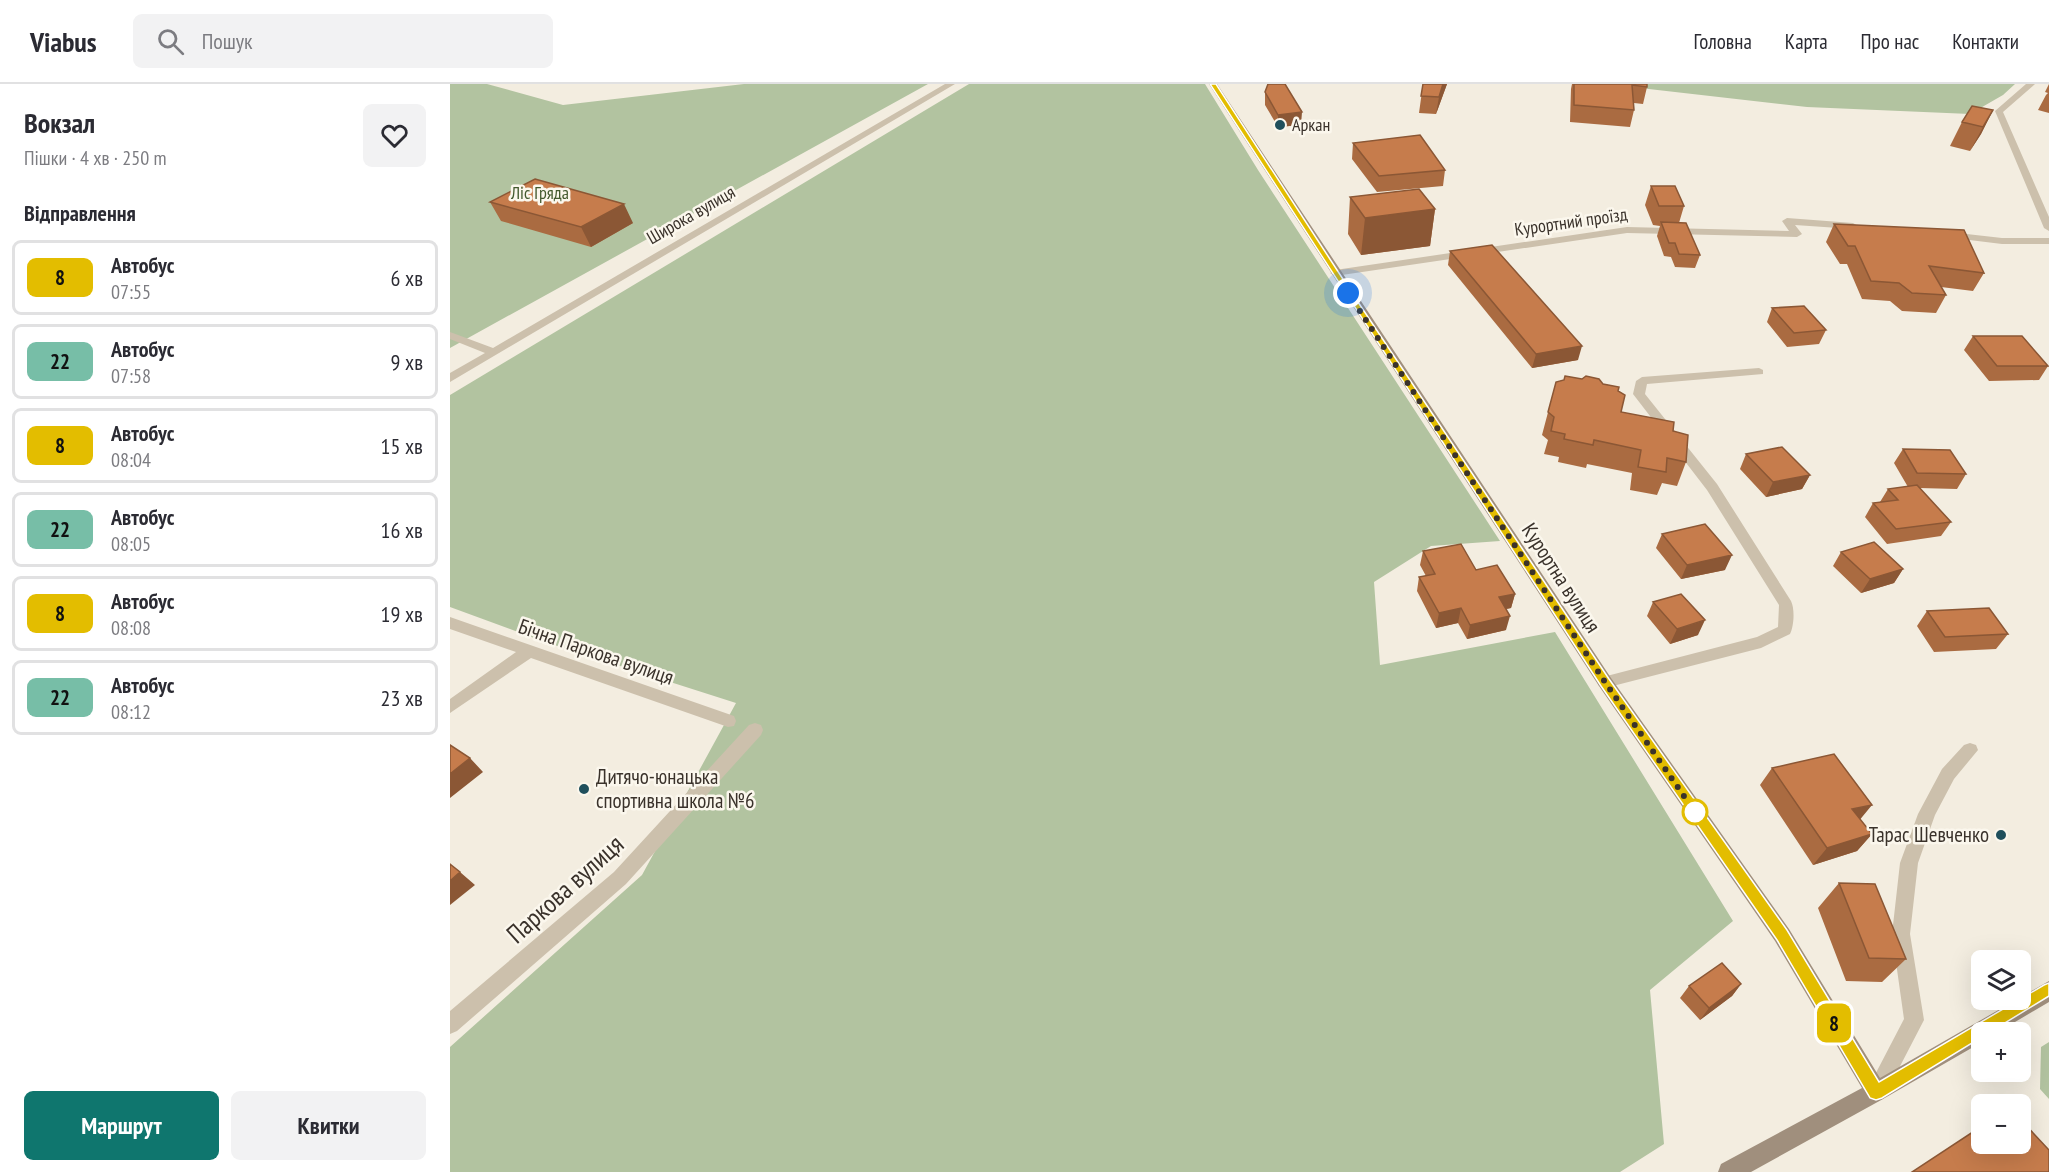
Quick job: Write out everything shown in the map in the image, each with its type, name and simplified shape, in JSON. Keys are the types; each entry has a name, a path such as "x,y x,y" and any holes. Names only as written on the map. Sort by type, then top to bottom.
{"main road":[{"name":"Курортна вулиця","path":"1213,84 1605,682 1782,935 1876,1092"},
{"path":"1729,1172 1876,1092 2049,991"}],"street":[{"name":"Широка вулиця","path":"450,378 951,84"},
{"path":"2031,84 1999,111 2047,218 2049,228"},
{"name":"Курортний проїзд","path":"1335,273 1627,230 1797,234 1787,221 1868,227"},
{"path":"1937,234 2002,241 2049,241"},
{"path":"450,335 494,352"},
{"path":"1605,682 1761,642 1785,630 1786,605 1712,487 1639,394 1642,381 1759,372"},
{"name":"Бічна Паркова вулиця","path":"450,623 728,721"},
{"path":"450,707 529,651"},
{"name":"Паркова вулиця","path":"450,1024 620,878 755,730"},
{"path":"1876,1092 1914,1020 1901,934 1909,863 1927,814 1947,774 1970,750"}],"green space":[{"name":"Ліс Гряда","path":"450,84 487,84 563,105 744,84 928,84 450,348"},
{"path":"969,84 1205,84 1258,170 1500,541 1431,546 1374,582 1380,665 1555,632 1733,921 1650,990 1664,1144 1620,1172 450,1172 450,1047 642,875 736,703 545,642 450,607 450,395"},
{"path":"1605,84 2015,84 2003,95 1970,114 1807,107"},
{"path":"2049,1042 2049,1099 2040,1089 2041,1047"}],"building":[{"path":"1268,84 1285,84 1302,112 1278,115 1265,92"},
{"path":"1423,84 1443,84 1439,97 1421,96"},
{"path":"1574,84 1647,84 1647,87 1632,85 1634,110 1574,105"},
{"path":"1972,106 1993,110 1983,127 1962,122"},
{"path":"1420,135 1445,170 1379,176 1353,143"},
{"path":"535,179 624,204 581,227 490,202"},
{"path":"1651,186 1675,186 1684,206 1659,206"},
{"path":"1419,189 1435,209 1365,218 1350,197"},
{"path":"1661,222 1686,223 1700,255 1679,254 1675,243 1669,243"},
{"path":"1834,224 1964,230 1984,273 1929,266 1946,295 1912,293 1899,283 1871,281 1855,246 1848,246"},
{"path":"1492,245 1582,346 1536,354 1450,251"},
{"path":"1804,306 1826,330 1794,333 1772,308"},
{"path":"1973,336 2022,336 2048,366 1997,366"},
{"path":"1565,376 1582,379 1586,376 1599,379 1603,384 1619,387 1618,391 1625,395 1621,412 1674,422 1673,431 1688,435 1686,462 1667,458 1666,472 1638,467 1641,450 1594,440 1593,445 1564,439 1565,434 1551,431 1554,417 1548,412 1556,382 1564,380"},
{"path":"1782,447 1810,475 1773,482 1746,454"},
{"path":"1903,449 1950,450 1966,474 1917,473"},
{"path":"1917,485 1951,522 1896,529 1873,503 1898,500 1888,489"},
{"path":"1705,524 1732,555 1687,565 1662,534"},
{"path":"1874,542 1903,569 1870,579 1841,552"},
{"path":"1461,544 1476,570 1497,565 1515,594 1499,597 1510,616 1470,625 1461,608 1439,613 1419,577 1435,574 1423,551"},
{"path":"1681,594 1705,620 1677,629 1653,602"},
{"path":"1989,608 2008,634 1945,637 1927,611"},
{"path":"450,745 470,758 450,774"},
{"path":"1834,754 1872,805 1852,809 1872,834 1827,848 1772,768"},
{"path":"450,864 460,872 450,881"},
{"path":"1839,883 1875,884 1906,959 1869,958"},
{"path":"1722,963 1741,984 1709,1008 1689,986"},
{"path":"2031,1131 2049,1150 2049,1172 1912,1172 1971,1133 1971,1154 2031,1154"}],"bus line":[{"name":"8","path":"1213,84 1605,682 1782,935 1876,1092 2049,990"}],"place":[{"name":"Аркан","path":"1280,125"},
{"name":"Дитячо-юнацька спортивна школа №6","path":"584,789"},
{"name":"Тарас Шевченко","path":"2001,835"}],"route":[{"path":"1348,293 1605,682 1695,812"}]}
